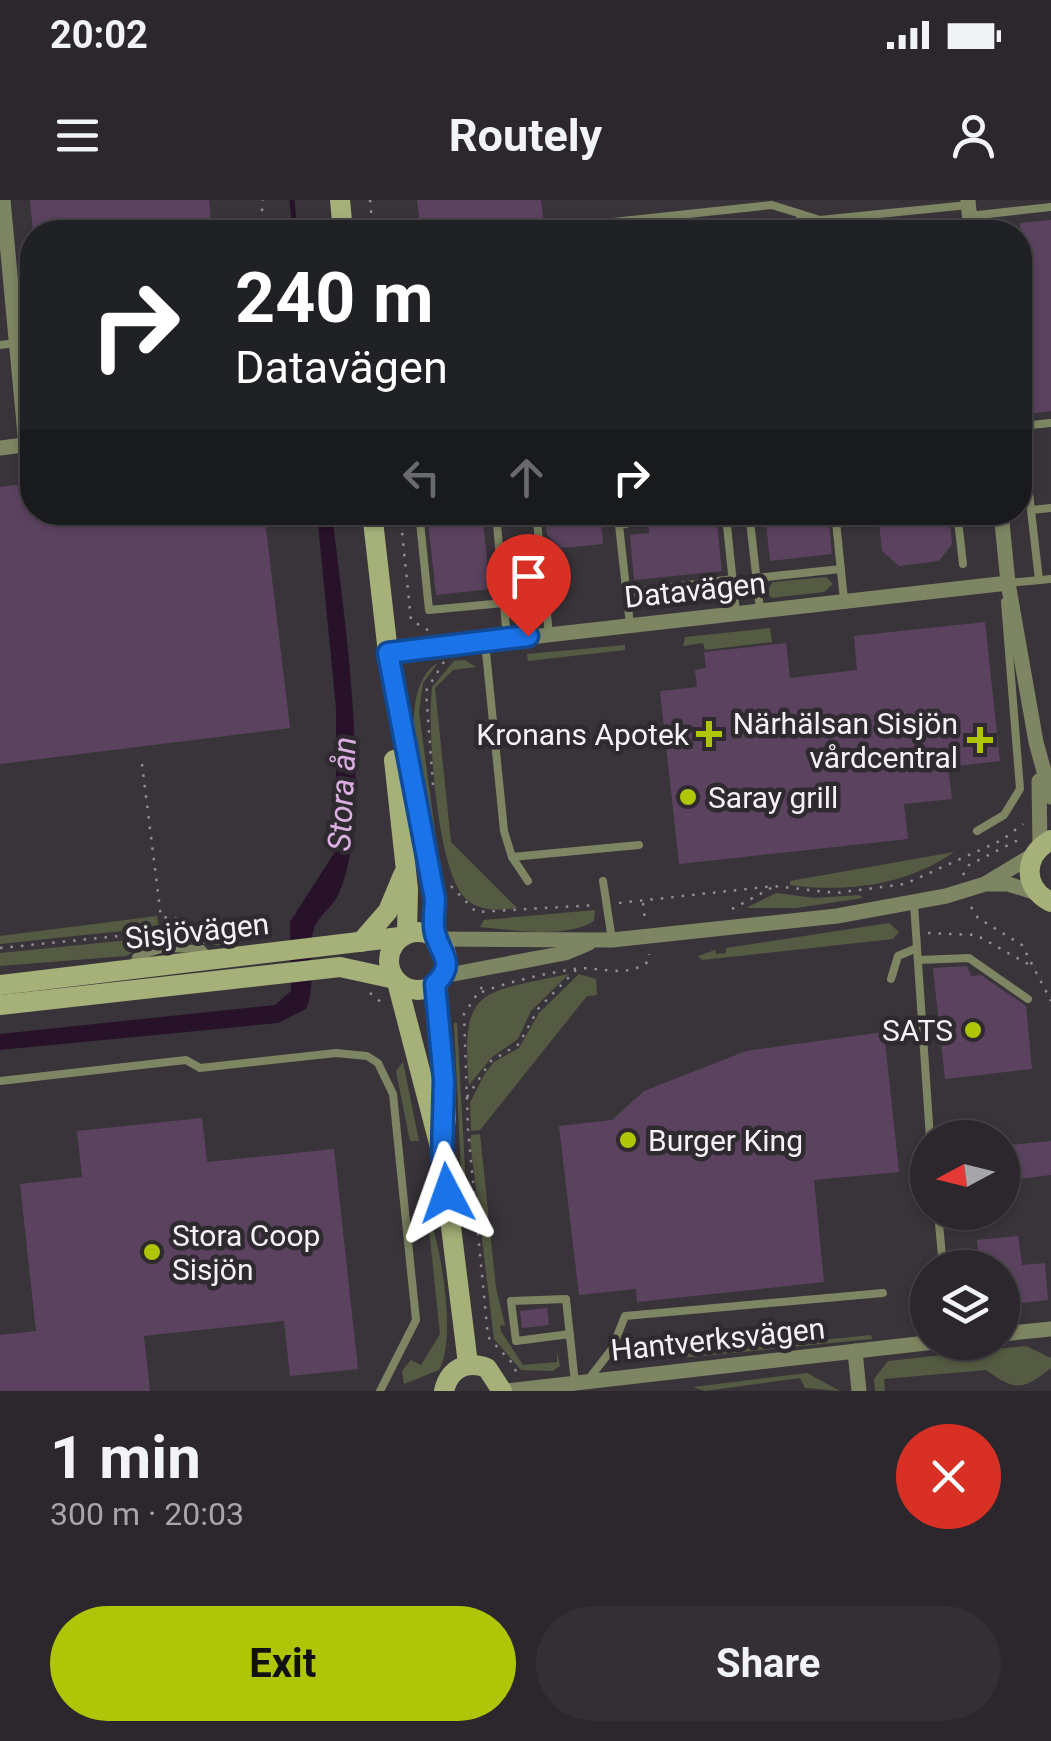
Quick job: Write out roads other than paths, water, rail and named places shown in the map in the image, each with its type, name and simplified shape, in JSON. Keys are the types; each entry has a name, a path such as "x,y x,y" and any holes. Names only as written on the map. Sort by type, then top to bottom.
{"street":[{"path":"3,200 6,274 20,325"},
{"path":"373,525 388,653 435,899 436,938 447,956 439,980 446,1099 442,1154"},
{"path":"1002,525 1008,583 1036,742 1042,814 1038,844 1028,872 1047,901"},
{"name":"Datavägen","path":"388,653 1008,583"},
{"path":"388,653 386,684 406,868 404,935 388,960 442,1154 468,1364"},
{"path":"1036,742 1051,797"},
{"path":"985,884 1038,844"},
{"path":"361,942 388,911 406,868"},
{"path":"404,935 612,940 914,904 985,884 1008,884 1047,901"},
{"name":"Sisjövägen","path":"0,1006 282,973 361,942 404,935"},
{"path":"396,980 416,990 439,980 565,953 592,941"},
{"name":"Sisjövägen","path":"0,984 281,952 396,980"},
{"path":"1020,1332 1051,1329"},
{"name":"Hantverksvägen","path":"509,1390 910,1345"},
{"path":"856,1352 859,1391"},
{"path":"444,1391 453,1372 468,1364 487,1368 509,1390"}],"lane":[{"path":"627,220 739,204 772,206 828,219 1051,208"},
{"path":"800,214 801,220"},
{"path":"15,310 20,309"},
{"path":"1032,518 1040,580"},
{"path":"419,525 429,610 504,602"},
{"path":"497,525 508,638"},
{"path":"537,525 549,634"},
{"path":"620,525 630,625"},
{"path":"727,525 736,613"},
{"path":"750,525 760,610"},
{"path":"836,525 844,600"},
{"path":"958,525 963,564"},
{"path":"1037,557 1051,556"},
{"path":"756,578 841,569"},
{"path":"978,831 1004,815 1020,789 1004,603 1008,583 1051,579"},
{"path":"626,593 733,580"},
{"path":"485,642 504,832 512,857 528,881"},
{"path":"512,857 639,844"},
{"path":"603,881 612,940"},
{"path":"914,904 929,1120"},
{"path":"891,979 898,956 917,948"},
{"path":"918,960 968,958 1028,999"},
{"path":"0,1081 186,1060 200,1068 353,1052 378,1063 392,1094 416,1320 380,1391"},
{"path":"581,1382 612,1349 625,1316 883,1293"},
{"path":"570,1334 516,1341 511,1301 566,1299 581,1382"}],"water":[{"path":"318,525 333,525 353,708 354,814 349,860 338,895 312,935 311,988 306,1009 278,1023 0,1050 0,1034 275,1005 291,991 290,922 336,850 336,709"}],"waterway":[{"name":"Stora ån","path":"292,200 294,220"}],"place":[{"name":"Kronans Apotek","path":"709,734"},
{"name":"Närhälsan Sisjön vårdcentral","path":"980,740"},
{"name":"Saray grill","path":"688,797"},
{"name":"SATS","path":"973,1030"},
{"name":"Burger King","path":"628,1140"},
{"name":"Stora Coop Sisjön","path":"152,1252"}]}
